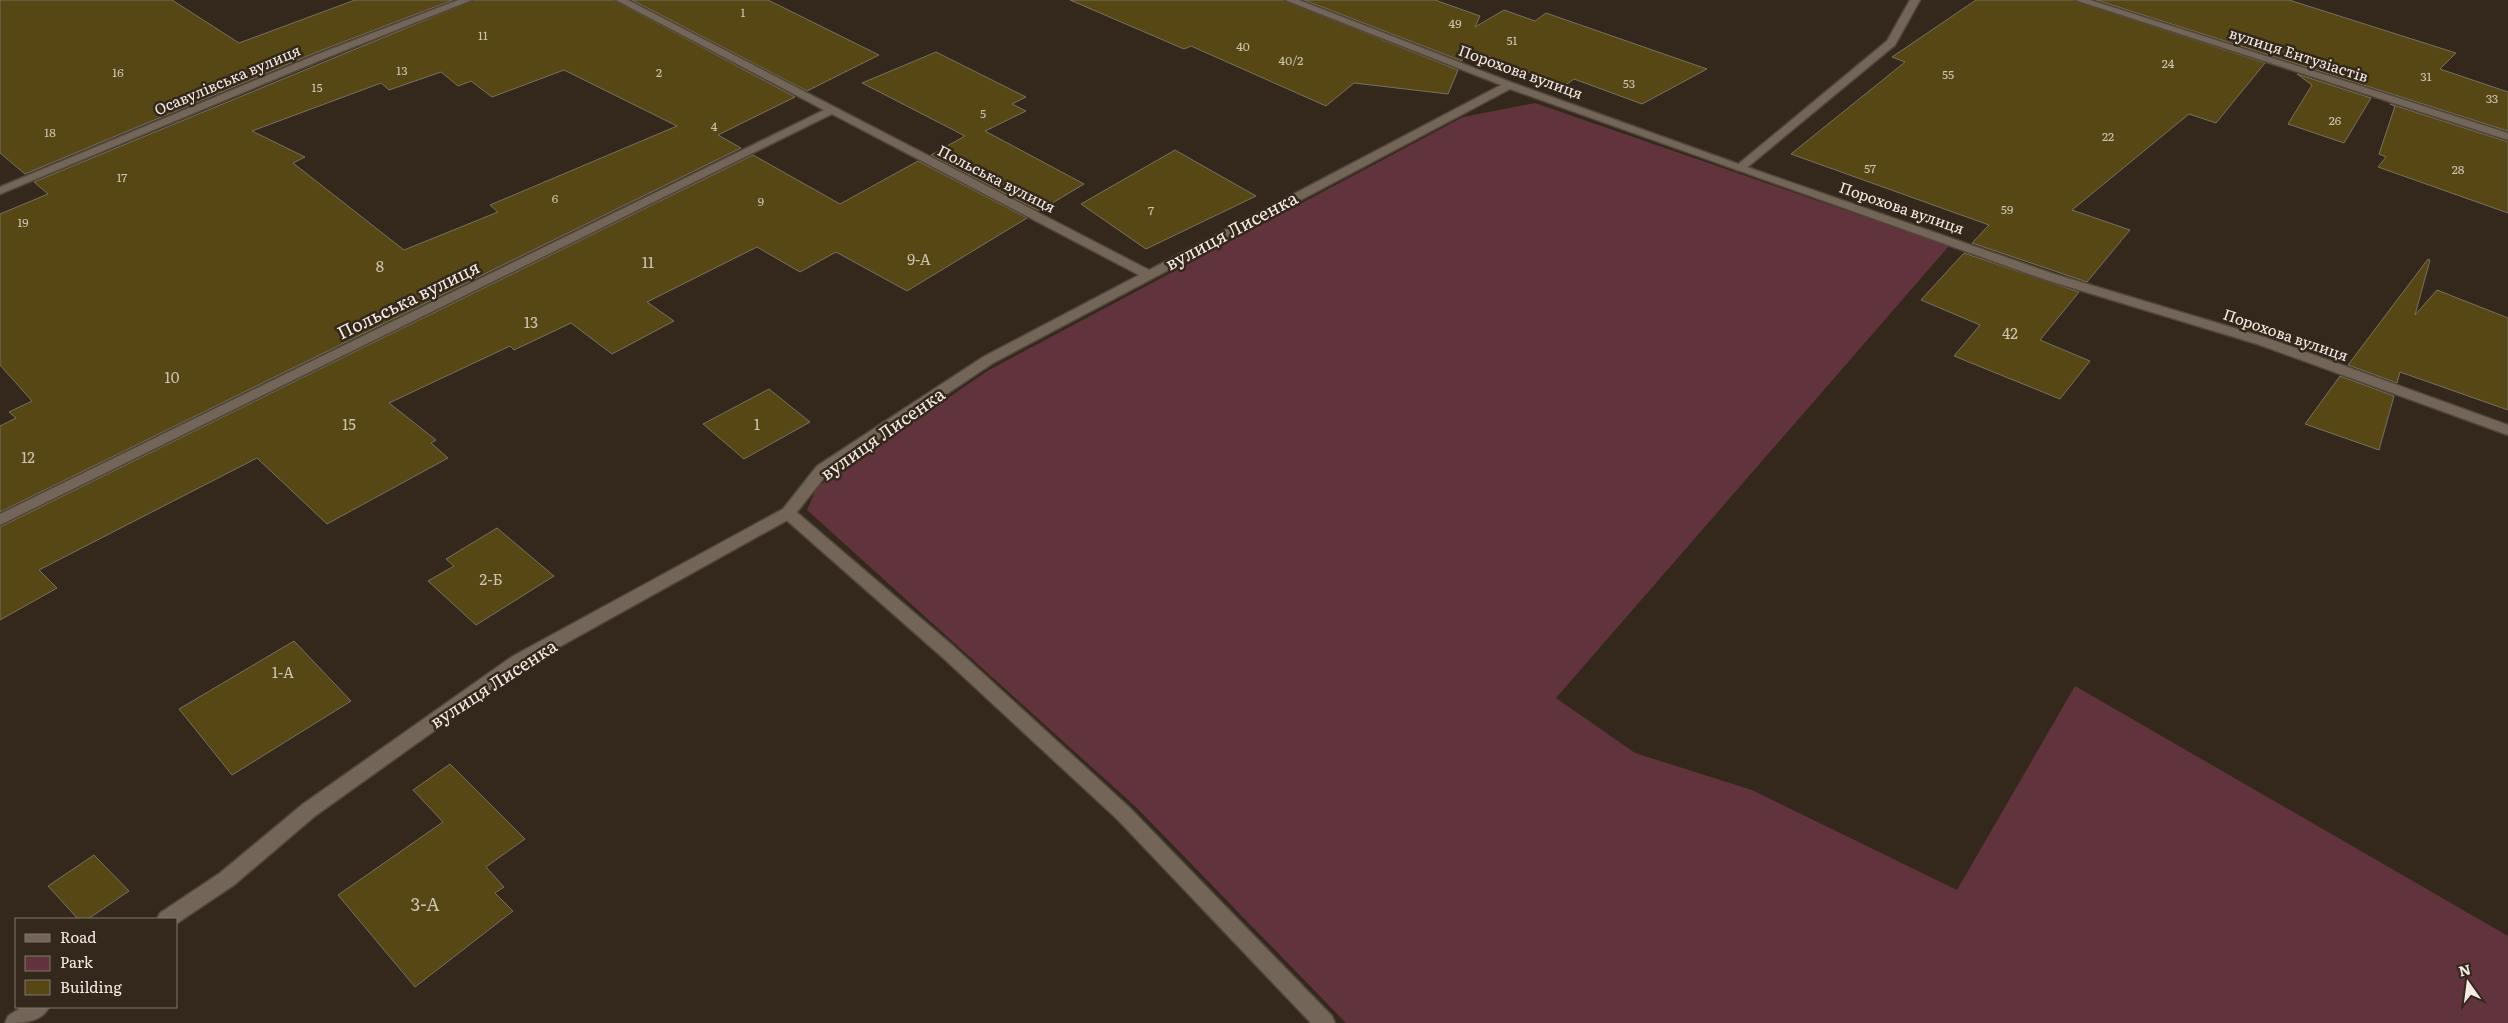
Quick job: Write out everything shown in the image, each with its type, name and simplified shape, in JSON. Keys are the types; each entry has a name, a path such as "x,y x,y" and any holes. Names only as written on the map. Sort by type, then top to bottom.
{"street":[{"name":"Осавулівська вулиця","path":"0,191 322,56 467,0"},
{"name":"Польська вулиця","path":"621,0 1147,274"},
{"name":"Порохова вулиця","path":"1290,0 1509,85 1740,168 2050,277 2262,341 2508,430"},
{"path":"1740,168 1891,43 1901,28 1905,12 1915,0"},
{"name":"вулиця Ентузіастів","path":"2080,0 2508,137"},
{"name":"вулиця Лисенка","path":"168,918 227,879 309,810 519,661 788,513 822,470 988,360 1147,274 1509,85"},
{"name":"Польська вулиця","path":"0,520 832,110"},
{"path":"788,513 947,651 1123,813 1325,1023"},
{"path":"15,1023 38,1008"}],"green space":[{"path":"1535,103 1949,246 1556,698 1635,753 1752,790 1957,890 2075,686 2508,936 2508,1023 1346,1023 1137,808 807,510 817,487 989,370 1463,117"}],"building":[{"path":"0,0 172,0 239,43 355,0 453,0 317,52 25,174 0,153"},
{"path":"474,0 614,0 795,97 718,135 741,148 0,512 0,426 16,418 9,412 32,401 0,365 0,214 48,194 34,182","holes":["564,70 677,126 490,205 498,212 404,250 293,163 305,157 252,131 381,83 389,90 441,72 458,86 471,81 492,97"]},
{"path":"632,0 768,0 879,55 807,91"},
{"path":"1070,0 1283,0 1458,70 1448,94 1354,83 1326,106 1191,46 1184,49"},
{"path":"1304,0 1435,0 1480,16 1475,27 1504,10 1535,21 1546,13 1707,69 1642,104 1574,79 1564,86 1467,48 1462,61"},
{"path":"1976,0 2073,0 2265,63 2216,123 2189,114 2072,210 2130,230 2087,282 1972,243 1989,225 1791,154 1905,62 1892,57"},
{"path":"2096,0 2289,0 2456,53 2440,69 2508,92 2508,131"},
{"path":"936,52 1026,97 1012,104 1026,111 985,131 1084,184 1039,211 931,155 965,136 862,83"},
{"path":"2297,74 2371,98 2344,143 2288,124 2312,85"},
{"path":"2390,104 2508,142 2508,213 2378,167 2386,157 2379,154 2395,106"},
{"path":"1175,150 1256,196 1146,249 1081,204"},
{"path":"753,155 840,204 918,161 1027,218 907,291 836,252 800,272 757,247 647,302 674,321 612,354 571,323 514,350 510,346 389,403 436,440 431,443 448,458 327,524 257,458 39,570 57,588 0,620 0,527"},
{"path":"1964,253 2079,292 2040,340 2090,361 2060,399 1954,356 1980,325 1921,300"},
{"path":"2428,259 2430,260 2415,315 2437,290 2508,318 2508,410 2400,372 2397,383 2348,365"},
{"path":"2340,376 2394,396 2379,450 2305,424"},
{"path":"769,389 810,422 744,459 703,424"},
{"path":"497,528 554,576 476,625 428,581 454,566 446,559"},
{"path":"294,641 351,701 232,775 179,709"},
{"path":"450,764 525,839 486,867 504,887 495,893 513,911 415,987 338,895 443,822 413,790"},
{"path":"94,855 129,891 89,918 77,918 48,886"}]}
